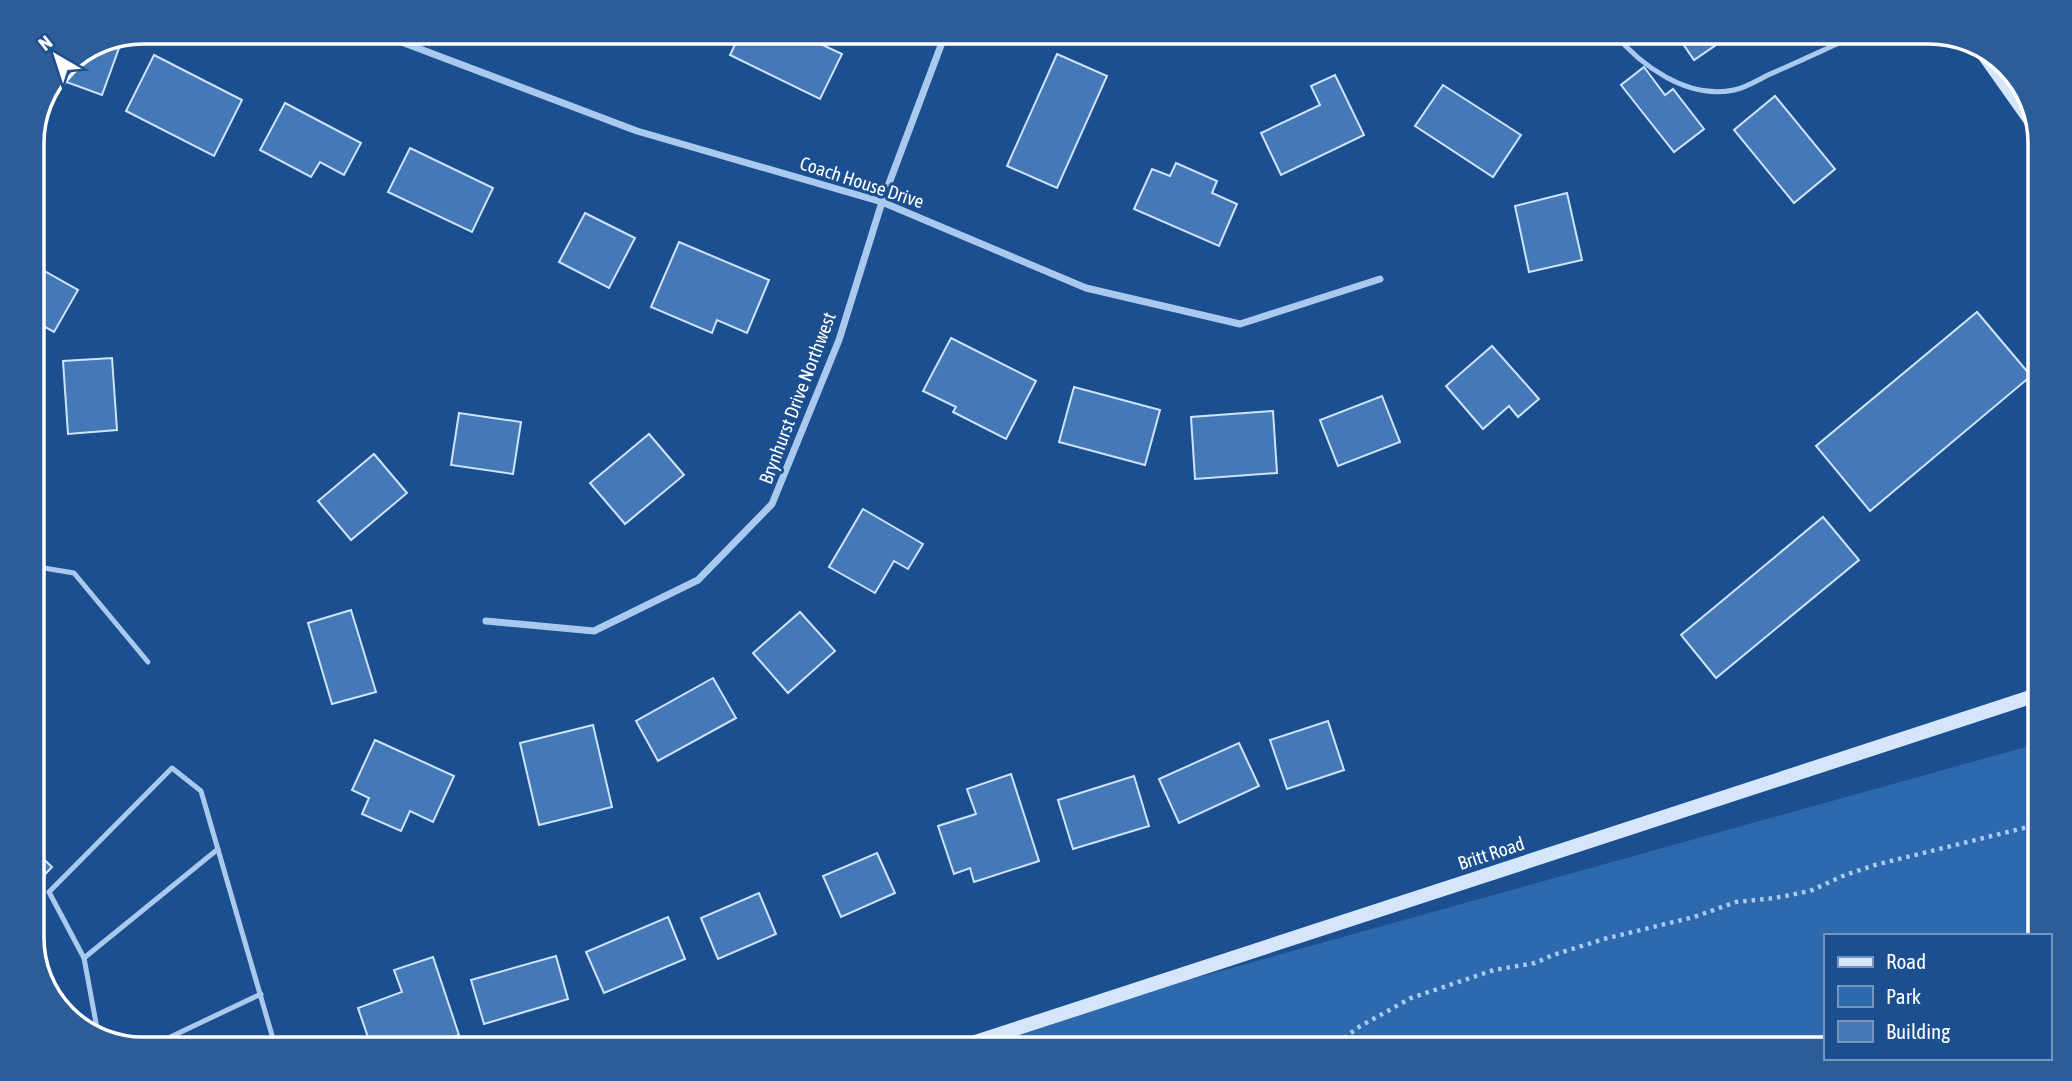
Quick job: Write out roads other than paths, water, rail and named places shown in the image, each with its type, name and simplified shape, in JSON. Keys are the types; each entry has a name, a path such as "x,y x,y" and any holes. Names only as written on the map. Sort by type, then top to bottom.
{"street":[{"name":"Coach House Drive","path":"407,44 637,131 882,202 1086,288 1240,324 1380,279"},
{"name":"Brynhurst Drive Northwest","path":"486,621 594,631 698,580 772,504 839,340 882,202 941,44"},
{"path":"1993,67 2022,108"},
{"name":"Britt Road","path":"991,1037 2028,698"}],"lane":[{"path":"1623,44 1663,75 1696,90 1733,90 1837,44"},
{"path":"44,568 74,573 148,662"},
{"path":"97,1026 84,958 50,892 172,768 201,791 273,1037"},
{"path":"84,958 218,849"},
{"path":"170,1037 261,994"}]}
